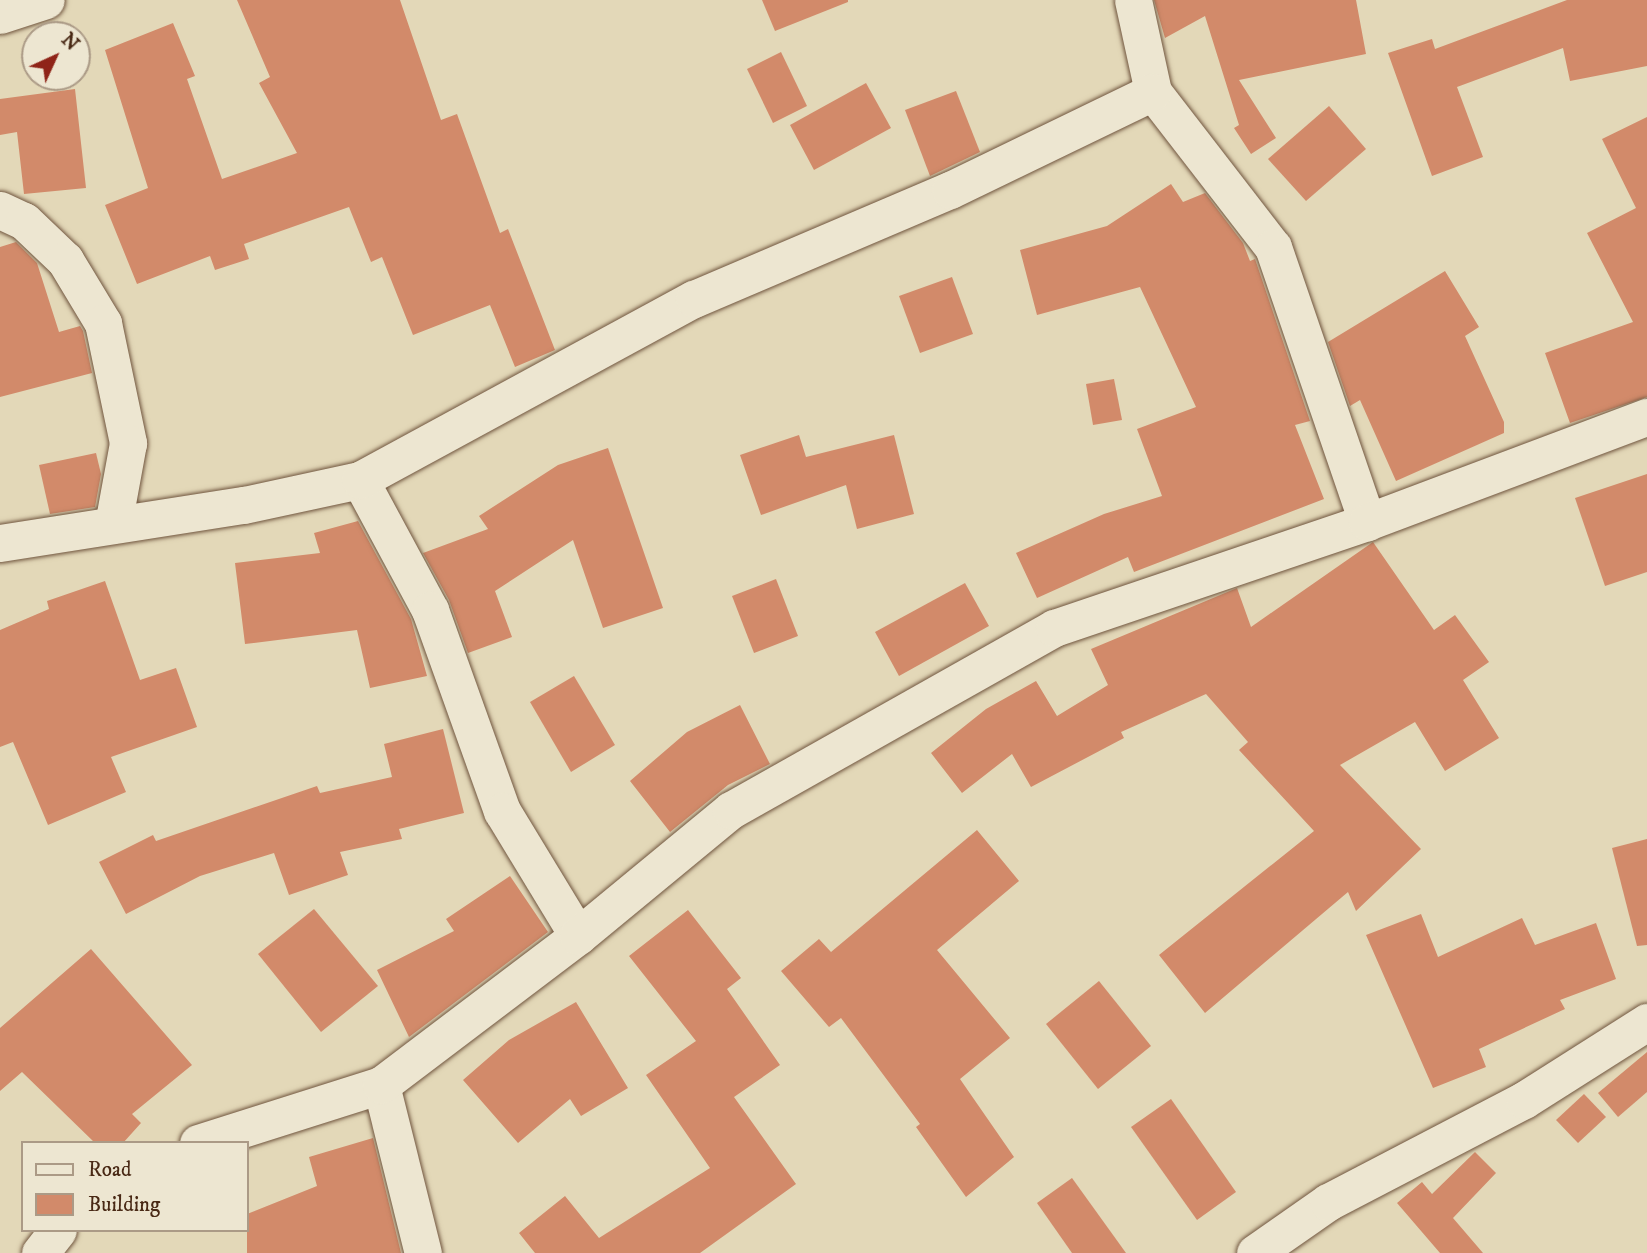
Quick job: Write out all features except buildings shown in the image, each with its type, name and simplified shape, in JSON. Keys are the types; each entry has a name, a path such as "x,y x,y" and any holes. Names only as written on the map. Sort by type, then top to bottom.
{"street":[{"path":"0,15 46,0"},
{"path":"1133,0 1153,92 1273,247 1367,522"},
{"path":"0,542 244,505 360,480 694,299 950,190 1153,92"},
{"path":"0,210 24,220 65,260 103,323 128,443 113,525"},
{"path":"204,1141 381,1085 578,936 731,810 1000,655 1054,628 1367,522 1647,417"},
{"path":"360,480 430,610 502,811 578,936"},
{"path":"1255,1253 1328,1202 1524,1100 1647,1022"},
{"path":"381,1085 423,1253"},
{"path":"40,1253 56,1232"}]}
